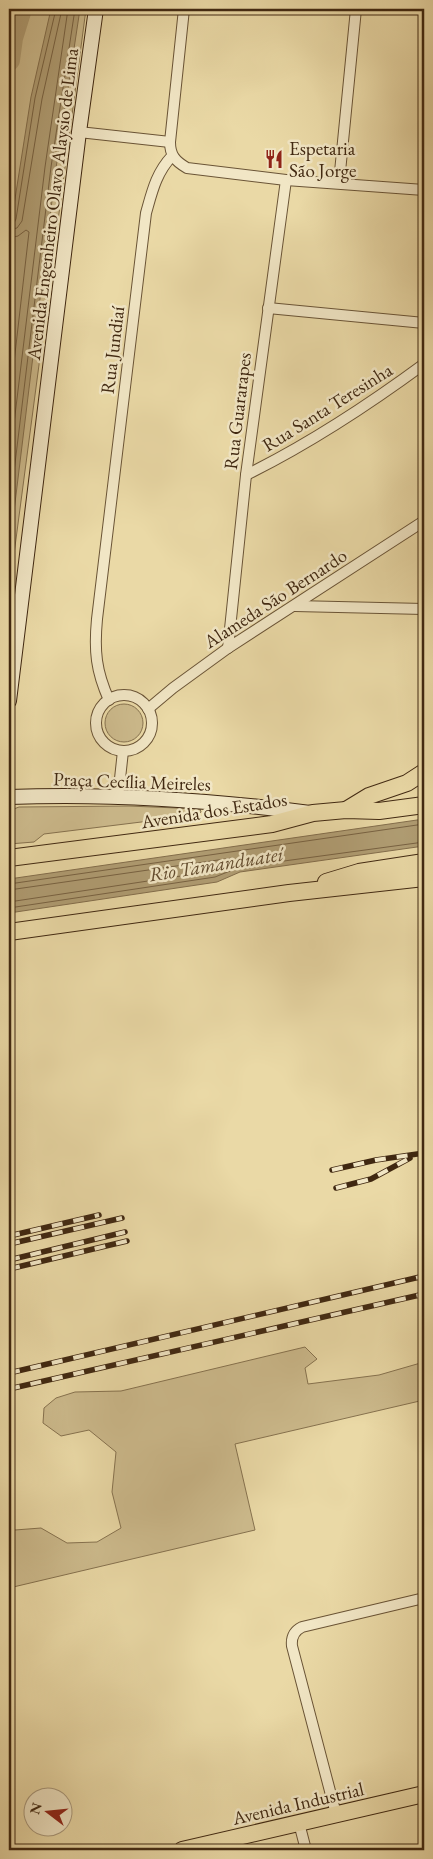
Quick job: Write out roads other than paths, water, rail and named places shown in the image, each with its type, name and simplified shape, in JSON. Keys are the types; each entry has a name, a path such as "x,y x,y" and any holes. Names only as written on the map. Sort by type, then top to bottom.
{"main road":[{"name":"Avenida Engenheiro Olavo Alaysio de Lima","path":"9,701 79,132 96,9"},
{"path":"346,810 369,796 407,783 424,772"},
{"name":"Praça Cecília Meireles","path":"9,797 118,796 255,806 313,813"},
{"name":"Avenida dos Estados","path":"9,858 272,824 313,813 346,810 396,810 424,805"},
{"path":"289,893 359,872 424,862"},
{"path":"9,932 289,893 424,878"},
{"name":"Avenida Industrial","path":"182,1850 424,1794"}],"street":[{"path":"184,9 170,142 172,156 178,163 187,168 286,180 339,182 424,190"},
{"path":"339,182 356,9"},
{"path":"79,132 170,142"},
{"name":"Rua Jundiaí","path":"109,700 101,682 96,660 95,640 98,610 146,214 155,181 172,156"},
{"name":"Rua Guararapes","path":"228,648 246,475 286,180"},
{"path":"268,308 424,323"},
{"name":"Rua Santa Teresinha","path":"246,475 287,455 370,404 424,364"},
{"name":"Alameda São Bernardo","path":"148,709 173,688 228,648 424,521"},
{"path":"295,606 424,609"},
{"path":"126,695 142,702 148,709 152,726 145,741 139,747 123,751 108,747 98,735 96,719 103,705 109,700 117,696 126,695"},
{"path":"118,796 123,751"},
{"path":"336,1814 292,1646 293,1635 296,1630 302,1627 424,1598"},
{"path":"299,1823 306,1850"}],"water":[{"path":"51,9 80,9 56,168 9,552 9,237 31,97"},
{"name":"Rio Tamanduateí","path":"424,819 424,846 240,872 217,882 9,913 9,879"}],"waterway":[{"path":"9,60 12,38 21,9"}],"railway":[{"path":"332,1170 376,1160 424,1153"},
{"path":"336,1188 371,1179 410,1158"},
{"path":"9,1236 99,1215"},
{"path":"9,1244 122,1218"},
{"path":"9,1260 125,1232"},
{"path":"9,1269 127,1241"},
{"path":"9,1373 424,1276"},
{"path":"9,1389 424,1294"}],"place":[{"name":"Espetaria São Jorge","path":"274,159"}]}
